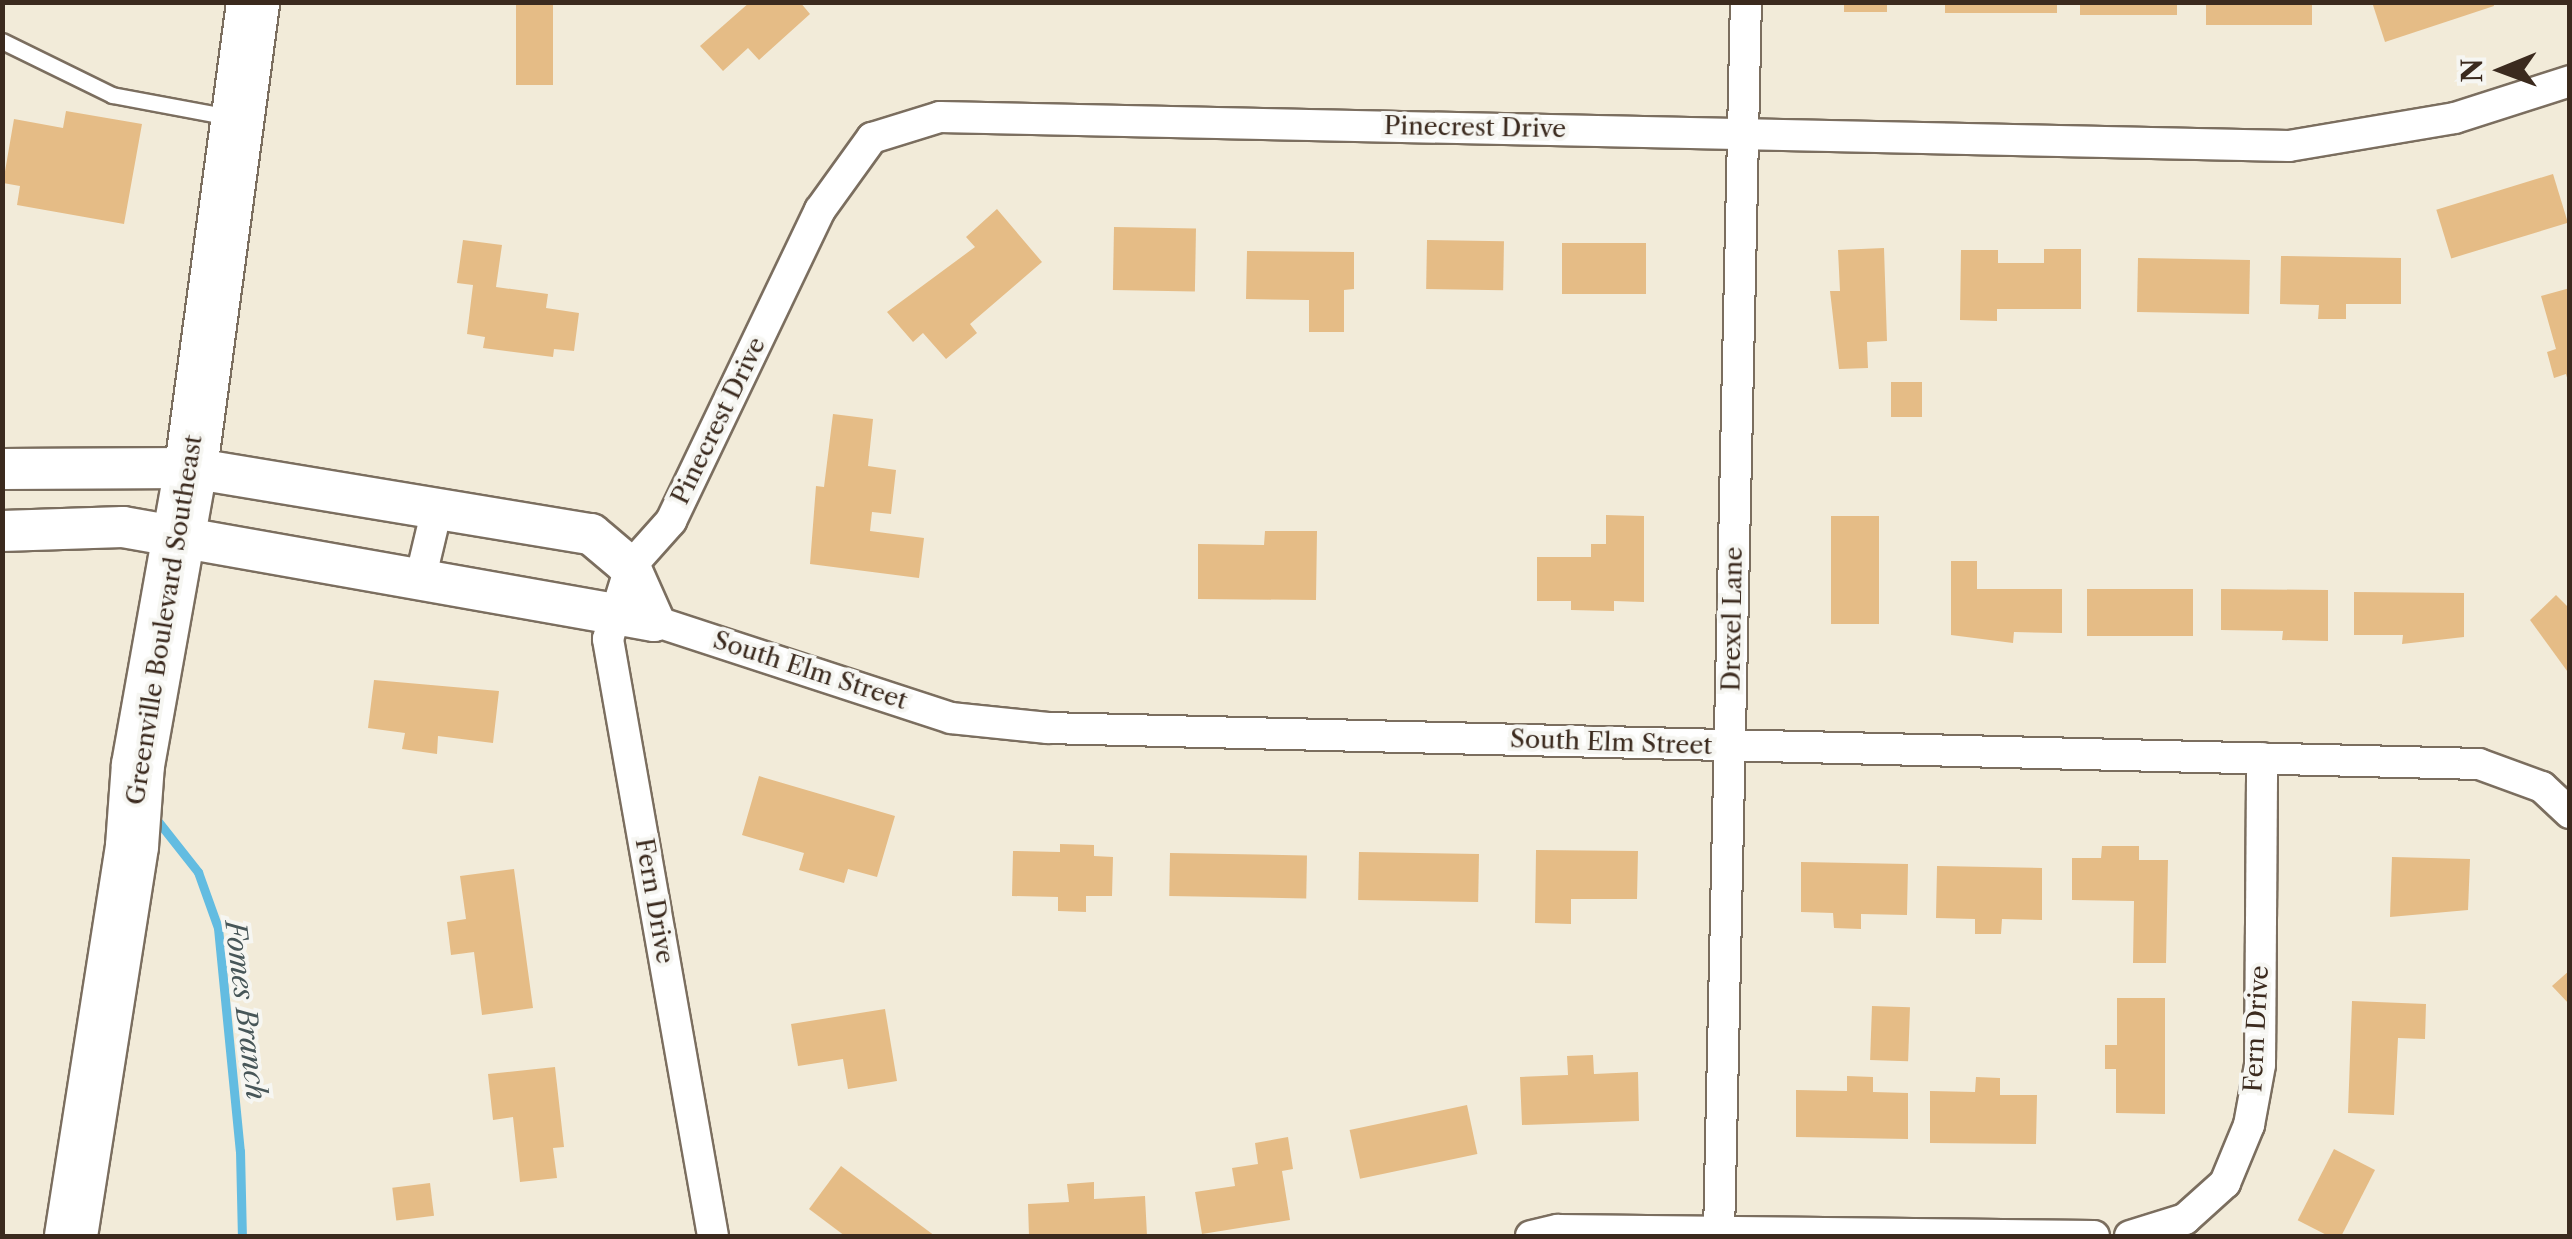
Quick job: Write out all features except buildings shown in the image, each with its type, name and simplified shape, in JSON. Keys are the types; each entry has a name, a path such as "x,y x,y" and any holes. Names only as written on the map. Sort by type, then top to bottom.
{"highway":[{"name":"Greenville Boulevard Southeast","path":"71,1236 132,846 138,765 190,468 253,2"}],"street":[{"name":"Drexel Lane","path":"1719,1235 1746,2"},
{"name":"Pinecrest Drive","path":"630,567 671,521 820,210 872,138 940,117 2290,146 2455,118 2570,82"},
{"path":"2,469 190,468 591,534 630,567 654,621"},
{"path":"421,576 437,509"},
{"name":"South Elm Street","path":"2,531 123,527 421,576 654,621 950,718 1046,728 2479,764 2542,787 2570,813"},
{"name":"Fern Drive","path":"630,567 612,615 608,639 713,1236"},
{"name":"Fern Drive","path":"2130,1236 2185,1218 2225,1183 2249,1125 2260,1064 2262,758"},
{"path":"1532,1236 1558,1230 1719,1235 2094,1236"}],"lane":[{"path":"2,42 112,95 237,118"}],"waterway":[{"name":"Fomes Branch","path":"153,815 198,872 218,928 240,1151 242,1236"}]}
